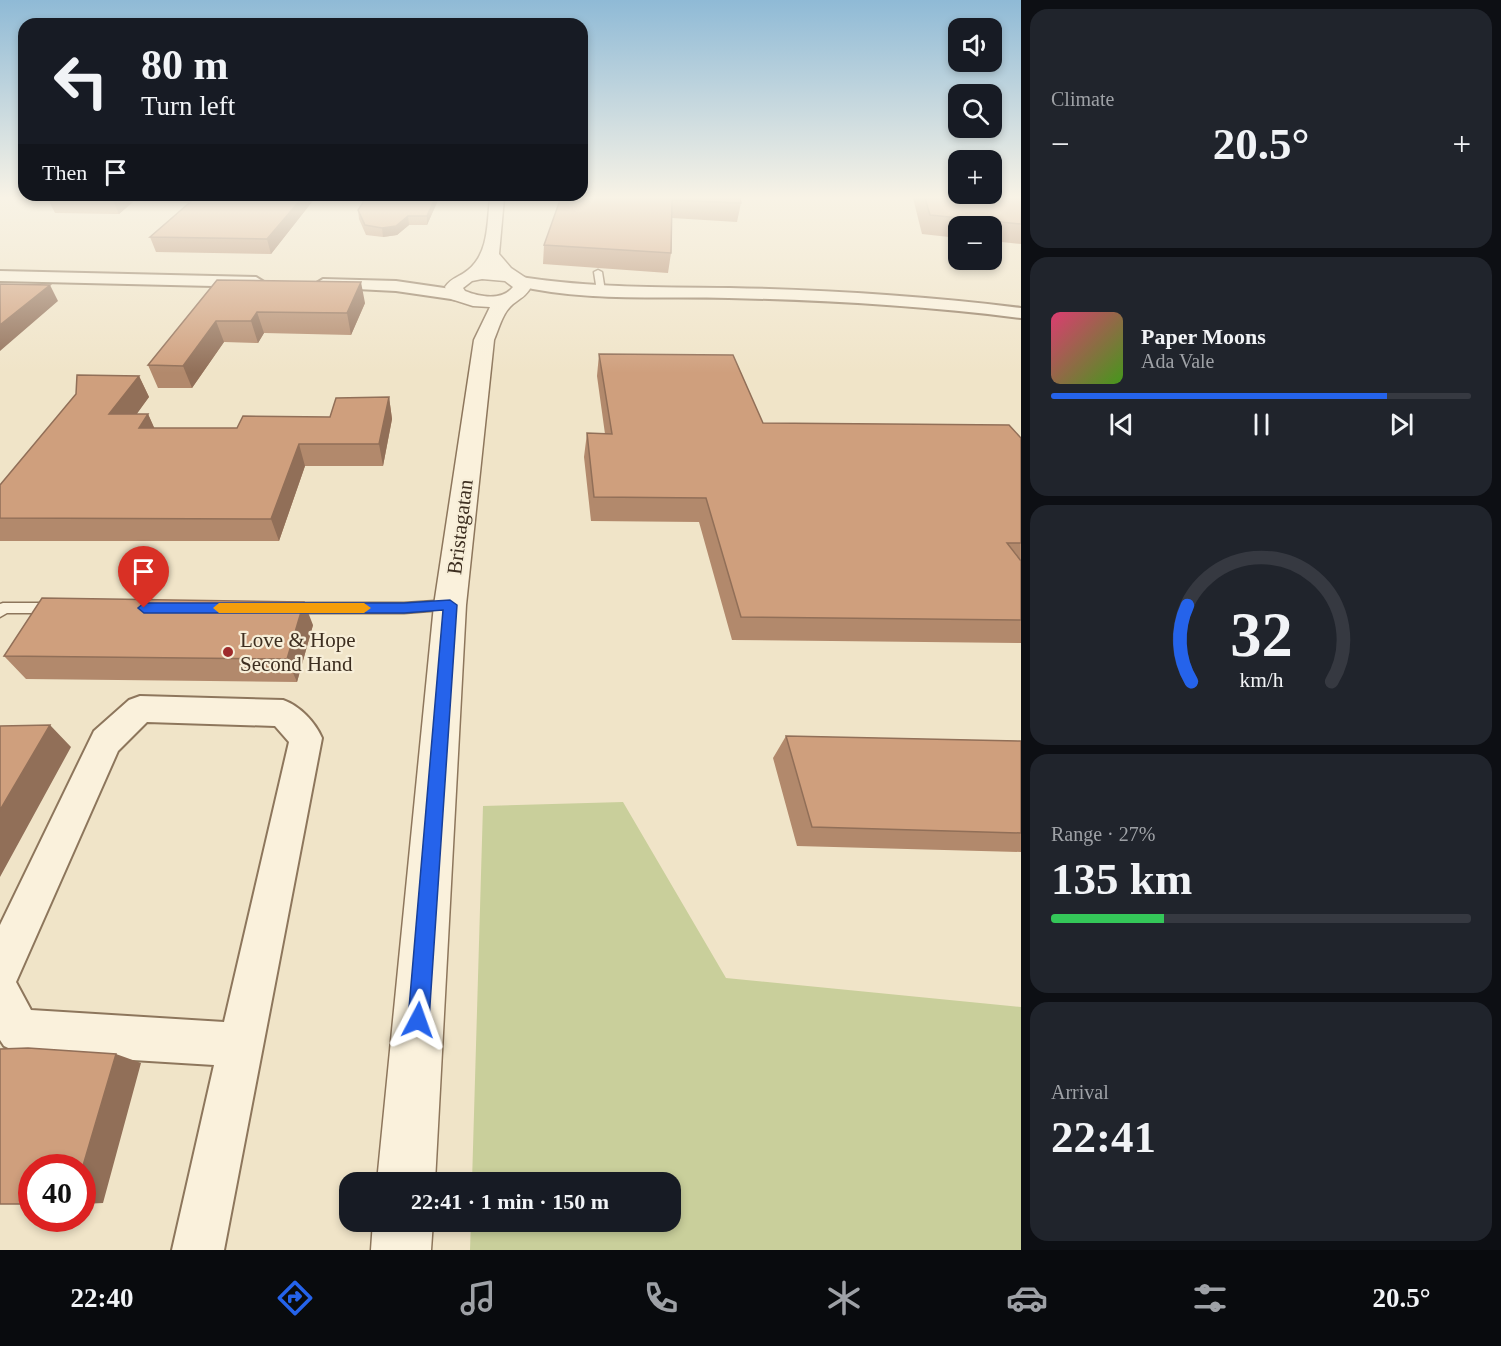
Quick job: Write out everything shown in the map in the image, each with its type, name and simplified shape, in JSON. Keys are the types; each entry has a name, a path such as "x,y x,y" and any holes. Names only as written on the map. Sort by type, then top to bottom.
{"street":[{"path":"464,287 489,256"},
{"path":"493,256 514,289"},
{"path":"306,283 464,287 494,274 514,289"},
{"path":"0,276 272,282"},
{"path":"464,287 484,302 514,289 842,297 1021,313"},
{"name":"Bristagatan","path":"464,287 484,340"},
{"name":"Bristagatan","path":"407,1172 450,605 484,340 498,308 514,289"},
{"path":"0,970 106,741 140,709 283,713 306,738 198,1250"},
{"path":"0,995 19,1031 241,1045"},
{"path":"401,1250 402,1232"}],"lane":[{"path":"598,272 601,291"},
{"path":"274,608 404,608 450,605"},
{"path":"0,612 3,608 74,608"}],"green space":[{"path":"623,802 726,978 1021,1007 1021,1250 470,1250 471,1232 681,1232 681,1172 472,1172 483,806"}],"building":[{"path":"217,280 361,282 347,313 257,312 251,321 216,321 183,366 148,365"},
{"path":"0,284 50,285 0,325"},
{"path":"599,354 733,355 763,423 1009,425 1021,438 1021,543 1007,543 1021,561 1021,620 741,617 706,498 594,497 587,433 612,434"},
{"path":"77,375 139,376 109,414 148,414 139,428 237,428 243,416 330,417 336,398 389,397 379,444 299,444 271,519 0,518 0,485 76,394"},
{"path":"42,598 304,602 287,659 4,656"},
{"path":"50,725 0,810 0,726"},
{"path":"786,736 1021,741 1021,833 812,827"},
{"path":"28,1048 116,1054 86,1154 18,1154 18,1204 0,1204 0,1049"}],"slow traffic":[{"path":"219,608 364,608"}],"place":[{"name":"Love & Hope Second Hand","path":"228,652"}],"route":[{"path":"144,608 404,608 450,605 418,1020"}]}
